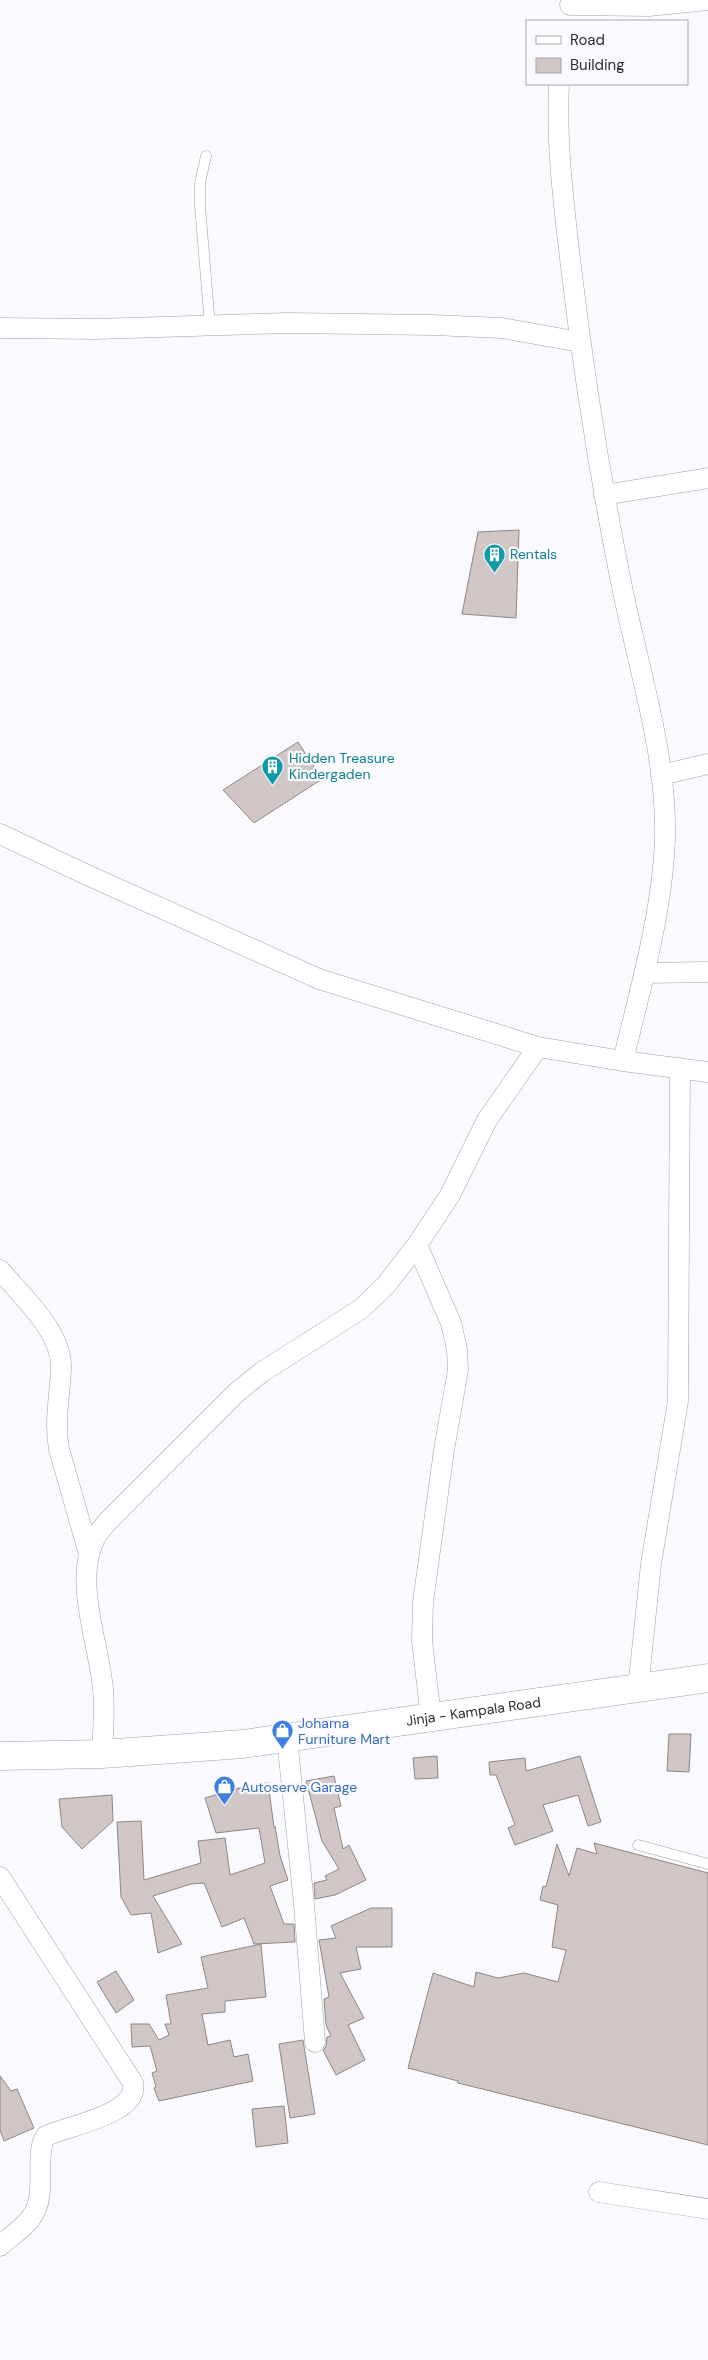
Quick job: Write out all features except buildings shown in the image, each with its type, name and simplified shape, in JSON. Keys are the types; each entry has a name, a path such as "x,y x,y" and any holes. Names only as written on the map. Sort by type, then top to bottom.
{"highway":[{"name":"Jinja - Kampala Road","path":"0,1756 102,1754 243,1744 708,1678"}],"street":[{"path":"570,9 640,6 708,0"},
{"path":"559,85 558,153 580,342 604,495 662,775 664,855 644,973 623,1061"},
{"path":"0,328 96,329 288,323 433,325 502,328 580,342"},
{"path":"604,495 708,478"},
{"path":"662,775 708,764"},
{"path":"0,834 319,979 538,1048 708,1072"},
{"path":"644,973 708,972"},
{"path":"102,1754 103,1690 88,1603 87,1576 89,1554 95,1539 108,1521 236,1393 268,1367 361,1309 386,1285 417,1245 450,1195 487,1120 538,1048"},
{"path":"638,1689 651,1564 678,1401 680,1068"},
{"path":"417,1245 450,1323 457,1350 458,1370 444,1450 423,1602 422,1640 432,1718"},
{"path":"0,1270 48,1327 60,1352 62,1368 56,1410 56,1432 59,1449 89,1554"},
{"path":"287,1738 304,1904 315,2042"},
{"path":"0,1877 133,2083 134,2089 131,2099 120,2108 46,2136 42,2146 40,2195 34,2214 0,2246"},
{"path":"598,2192 708,2209"}],"lane":[{"path":"206,156 200,183 200,206 210,326"},
{"path":"638,1845 708,1864"}],"place":[{"name":"Rentals","path":"494,573"},
{"name":"Hidden Treasure Kindergaden","path":"273,785"},
{"name":"Johama Furniture Mart","path":"282,1750"},
{"name":"Autoserve Garage","path":"225,1806"}]}
